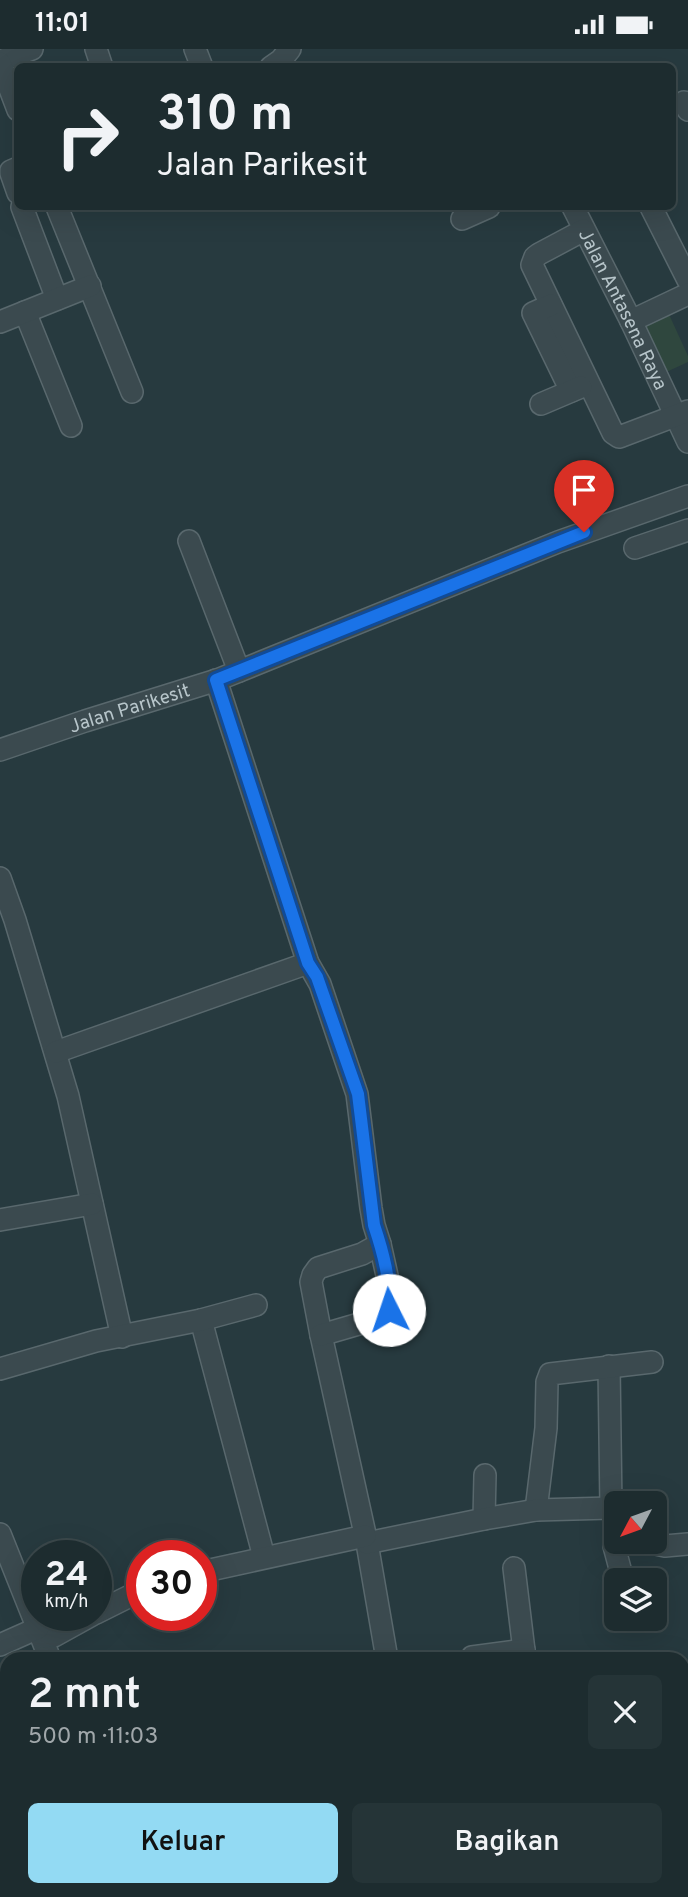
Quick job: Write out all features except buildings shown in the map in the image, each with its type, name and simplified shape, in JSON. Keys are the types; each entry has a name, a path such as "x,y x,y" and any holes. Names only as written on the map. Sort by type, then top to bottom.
{"street":[{"path":"14,99 0,62 32,49"},
{"path":"277,63 290,49"},
{"path":"23,210 57,299"},
{"path":"58,210 132,391"},
{"path":"462,219 482,210"},
{"path":"653,210 688,280"},
{"path":"578,216 535,257 532,265 551,305 580,387 620,431 682,413"},
{"name":"Jalan Antasena Raya","path":"578,216 631,321 682,413 688,442"},
{"path":"0,322 90,286"},
{"path":"631,321 688,294"},
{"path":"25,312 71,426"},
{"path":"541,404 580,387"},
{"name":"Jalan Parikesit","path":"0,750 216,680 558,541 688,496"},
{"path":"635,548 688,530"},
{"path":"189,541 239,671"},
{"path":"216,680 308,963 317,977 358,1094 371,1208 390,1289 389,1310 376,1319 321,1335"},
{"path":"0,878 8,924 56,1052 68,1096 122,1336"},
{"path":"56,1052 308,963"},
{"path":"0,1220 92,1203"},
{"path":"380,1244 362,1254 318,1268 313,1275 312,1291 366,1540 386,1652"},
{"path":"0,1369 96,1341 201,1320 256,1305"},
{"path":"201,1320 264,1557"},
{"path":"536,1510 550,1374 652,1361"},
{"path":"609,1366 613,1491"},
{"path":"484,1519 485,1475"},
{"path":"217,1568 264,1557 536,1510 604,1512"},
{"path":"0,1534 48,1652"},
{"path":"667,1546 688,1544"},
{"path":"513,1568 524,1652"},
{"path":"0,1645 40,1633 54,1636 63,1631"}],"green space":[{"path":"667,310 688,356 688,362 662,374 638,324"}],"route":[{"path":"389,1310 390,1289 371,1208 358,1094 317,977 308,963 216,680 584,532"}]}
